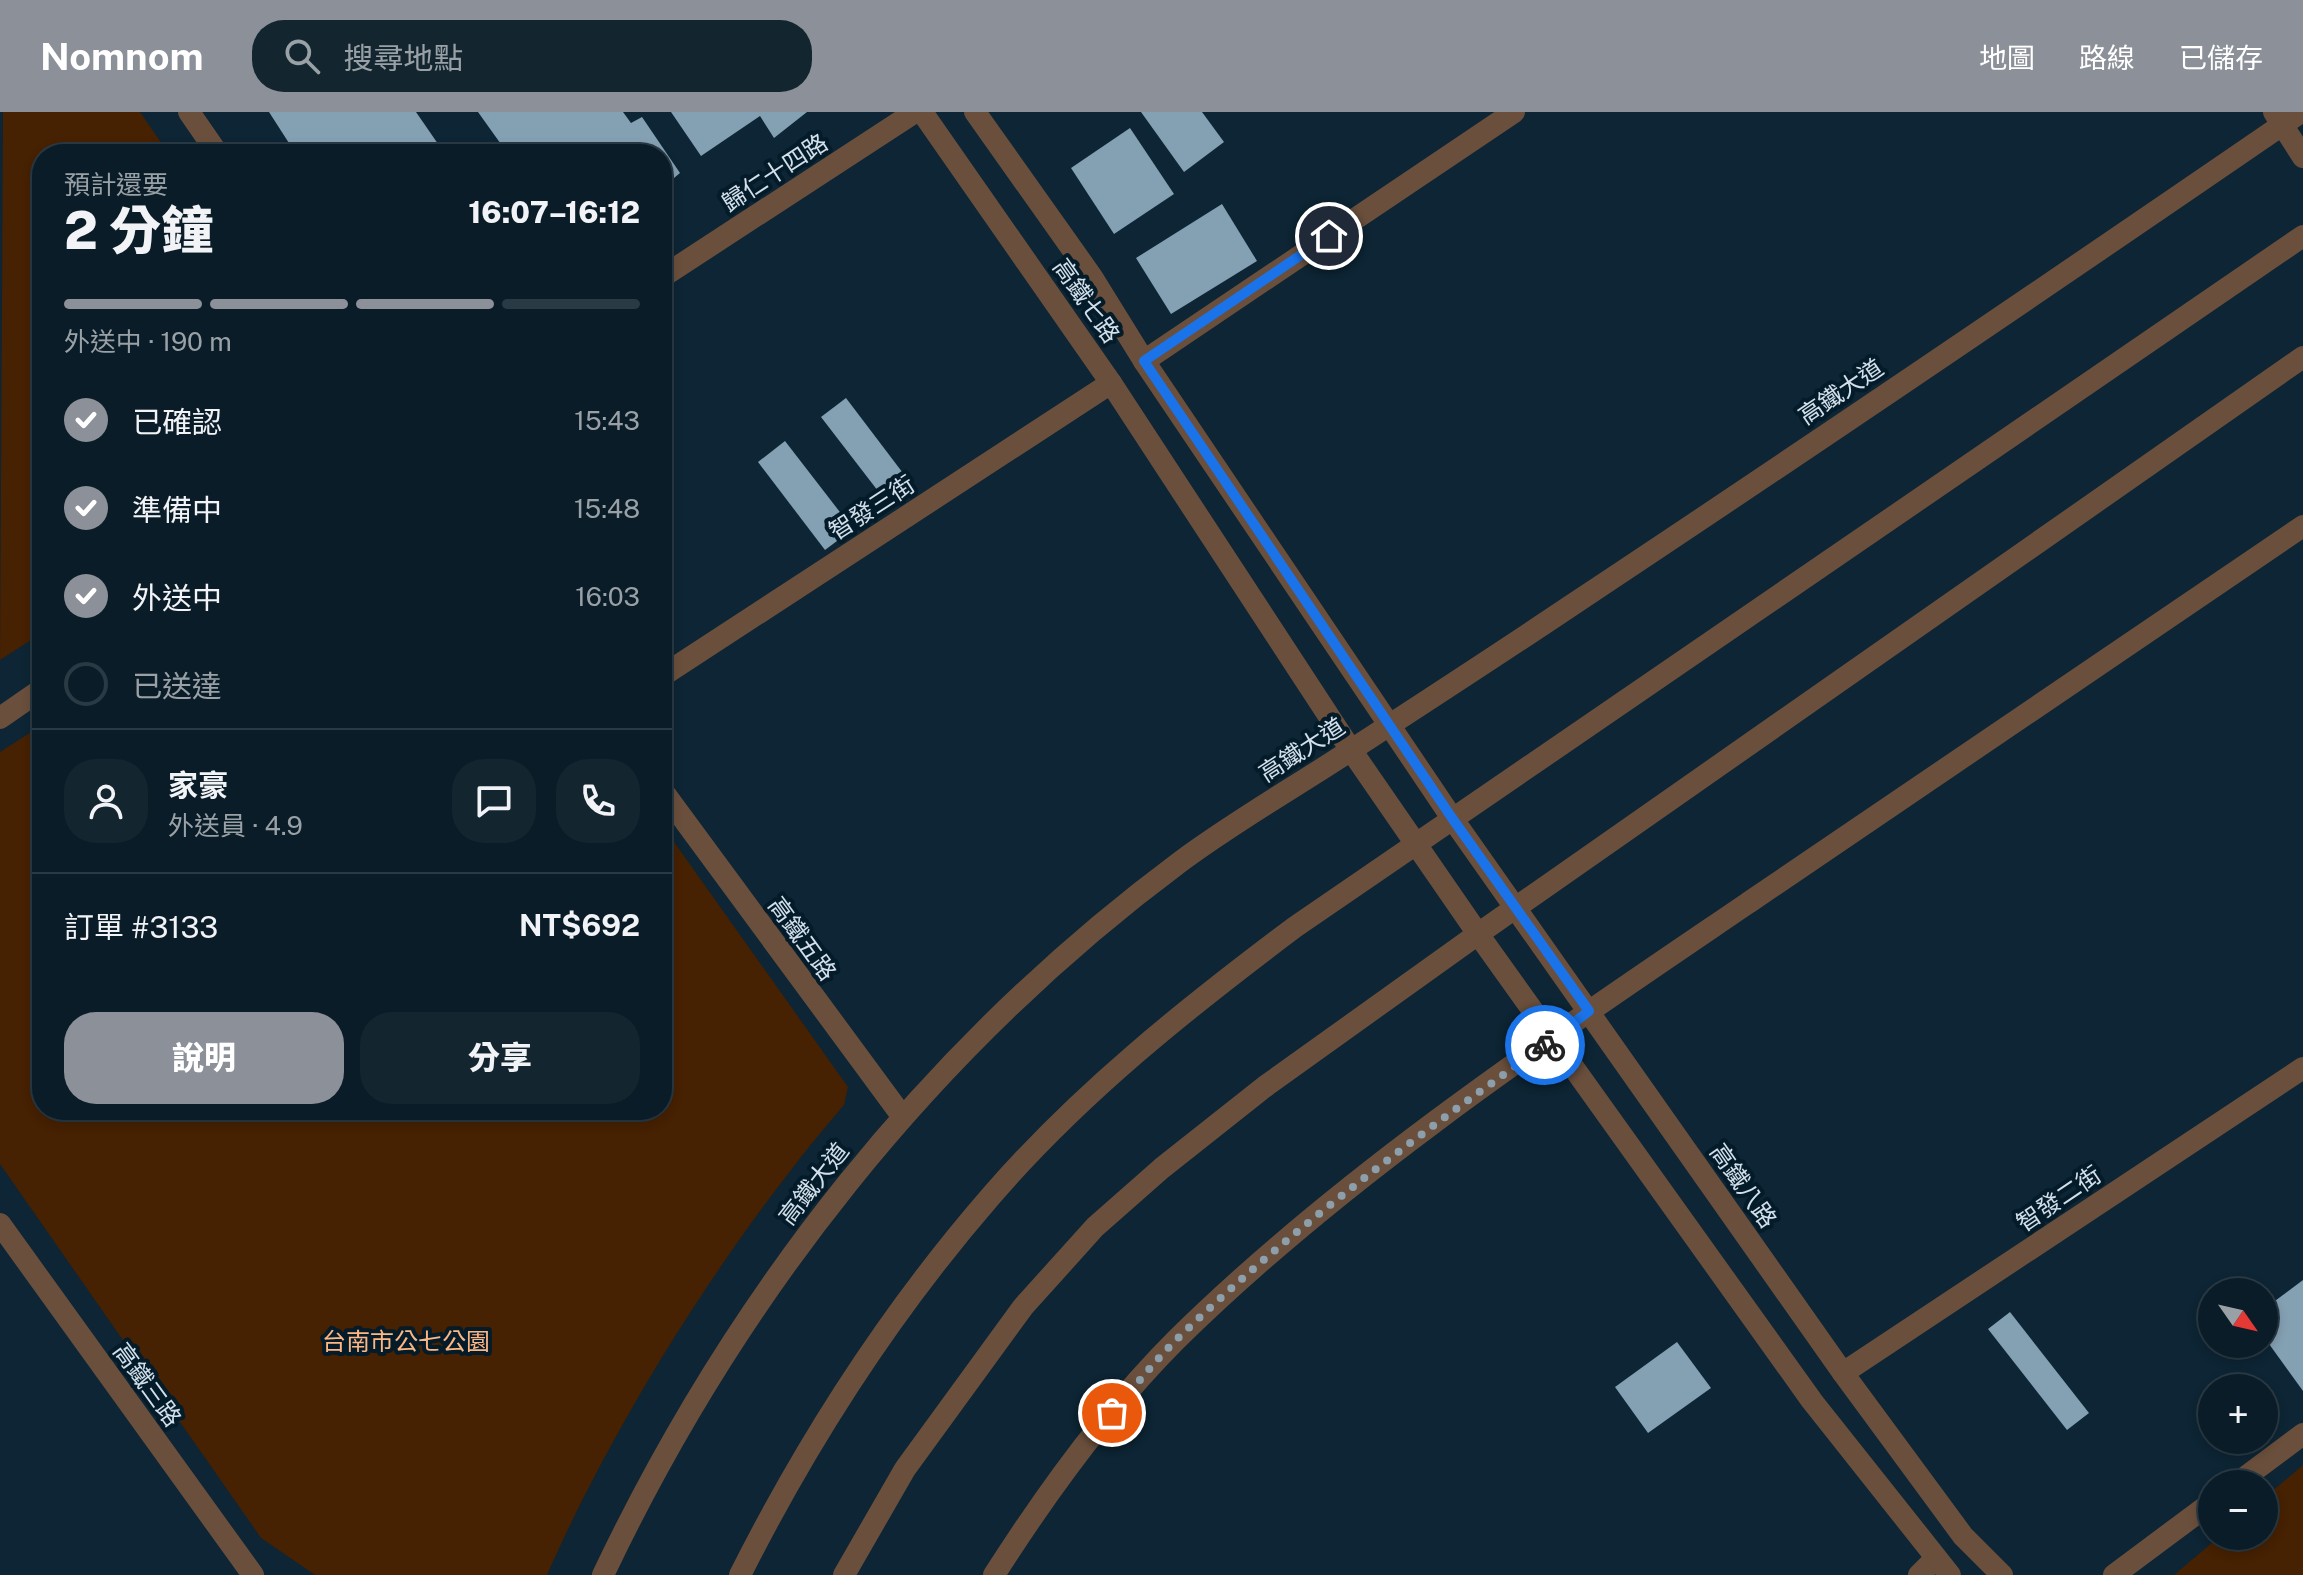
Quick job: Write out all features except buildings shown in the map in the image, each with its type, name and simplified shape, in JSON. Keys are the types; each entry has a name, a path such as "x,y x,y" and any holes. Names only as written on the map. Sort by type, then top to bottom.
{"street":[{"path":"189,112 211,144"},
{"name":"歸仁十四路","path":"672,270 915,112"},
{"name":"高鐵七路","path":"922,112 1111,383 1415,844"},
{"name":"高鐵七路","path":"975,112 1092,277 1144,361 1452,818"},
{"path":"1144,361 1514,112"},
{"path":"2286,116 2303,139"},
{"path":"2286,116 2303,157"},
{"name":"高鐵大道","path":"603,1575 651,1478 728,1347 833,1200 902,1116 1029,990 1106,921 1181,861 1584,597 2286,116"},
{"path":"740,1575 773,1512 863,1363 991,1195 1082,1102 1180,1014 1295,927 1452,818 2303,236"},
{"path":"844,1575 905,1469 1023,1307 1095,1227 1162,1168 1267,1085 1478,934 2303,357"},
{"name":"智發三街","path":"672,669 1111,383"},
{"path":"994,1575 1091,1437 1174,1342 1272,1253 1413,1138 1553,1040 1589,1011 2303,526"},
{"path":"0,718 32,696"},
{"name":"高鐵五路","path":"672,804 902,1116"},
{"name":"高鐵八路","path":"1452,818 1843,1373 1963,1536 2002,1575"},
{"path":"1415,844 1812,1401 1943,1567 1919,1575"},
{"name":"智發二街","path":"1843,1373 2303,1068"},
{"name":"高鐵三路","path":"0,1224 247,1573"},
{"path":"2255,1470 2303,1434"},
{"path":"2114,1575 2198,1512"}],"green space":[{"path":"3,112 140,112 162,144 32,144 32,639 0,660"},
{"name":"台南市公七公園","path":"32,731 32,1120 672,1120 672,839 848,1087 844,1105 760,1211 679,1330 607,1453 547,1575 315,1575 261,1538 0,1164 0,752"},
{"path":"2303,1465 2303,1575 2174,1575 2203,1550 2278,1550 2278,1486"}],"way so far":[{"path":"1112,1413 1174,1342 1272,1253 1413,1138 1545,1045"}],"route":[{"path":"1329,236 1144,361 1452,818 1589,1011 1545,1045"}]}
